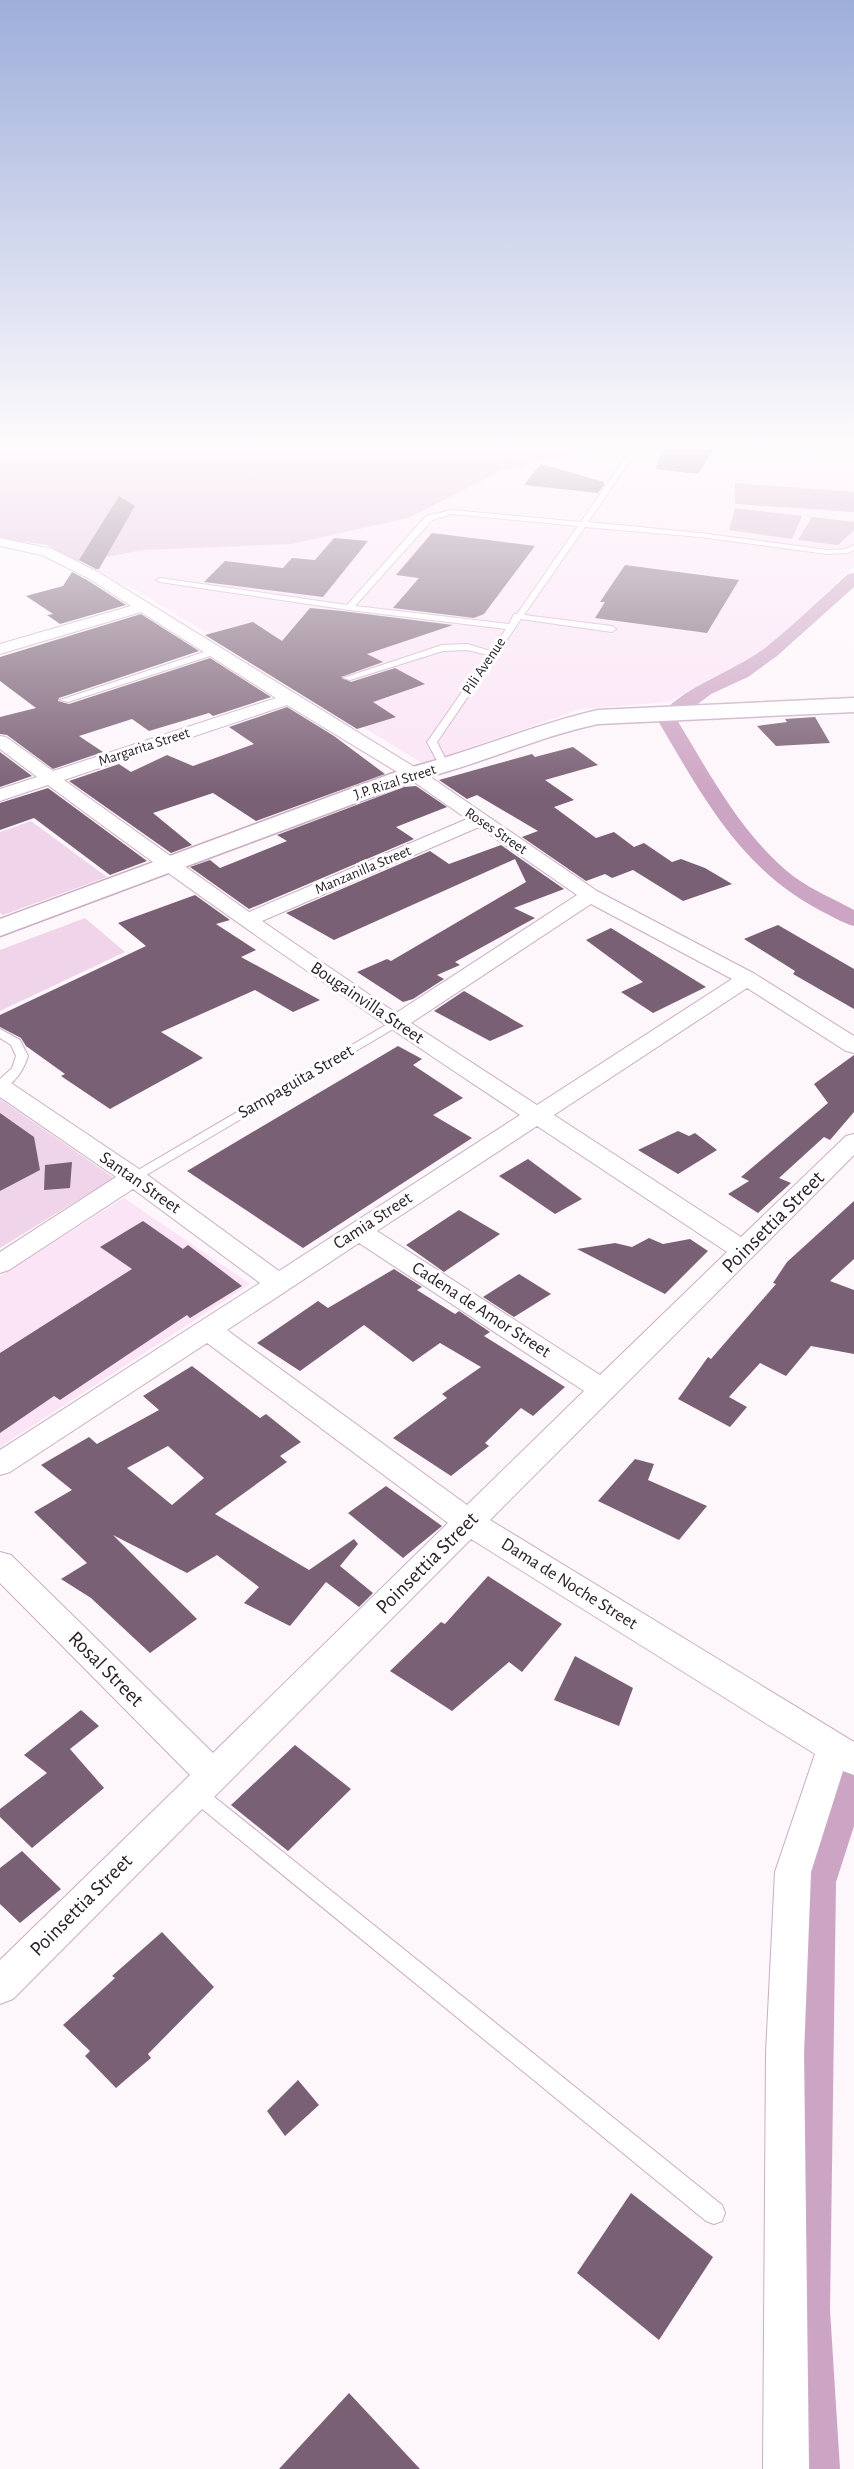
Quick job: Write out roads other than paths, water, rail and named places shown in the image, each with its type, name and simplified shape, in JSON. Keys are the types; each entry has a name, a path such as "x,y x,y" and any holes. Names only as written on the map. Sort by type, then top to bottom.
{"main road":[{"name":"J.P. Rizal Street","path":"0,928 173,868 444,766 566,724 598,717 854,705"},
{"name":"J.P. Rizal Street","path":"0,942 173,868"}],"street":[{"name":"Roses Street","path":"71,564 93,575 213,652 417,777 590,895 747,979 854,1046"},
{"path":"0,649 142,607"},
{"name":"Margarita Street","path":"0,795 289,699"},
{"name":"Bougainvilla Street","path":"0,741 173,868 396,1023 744,1251"},
{"name":"Manzanilla Street","path":"247,920 480,820"},
{"name":"Sampaguita Street","path":"396,1023 590,895"},
{"name":"Camia Street","path":"0,1464 747,979"},
{"name":"Santan Street","path":"0,1086 134,1177 278,1283"},
{"name":"Poinsettia Street","path":"0,1986 854,1140"},
{"name":"Sampaguita Street","path":"0,1264 134,1177"},
{"name":"Cadena de Amor Street","path":"358,1231 603,1390"},
{"name":"Dama de Noche Street","path":"207,1329 468,1522 843,1752"},
{"name":"Rosal Street","path":"0,1564 203,1783"},
{"path":"786,2469 785,2053 793,1872 843,1752"}],"lane":[{"path":"349,608 388,564"},
{"name":"Pili Avenue","path":"444,766 432,741 555,564"},
{"path":"160,580 349,608 510,627"},
{"path":"518,616 612,629"},
{"path":"347,678 442,648 467,647 492,654"},
{"path":"65,700 213,652"},
{"name":"Sampaguita Street","path":"134,1177 396,1023"},
{"path":"0,1034 18,1046 22,1056 15,1073 0,1086"},
{"path":"203,1783 714,2213"}],"waterway":[{"path":"854,578 771,652 741,673 704,690 667,719 717,801 762,858 795,887 854,919"},
{"path":"815,2469 806,2310 816,1882 854,1768"}]}
